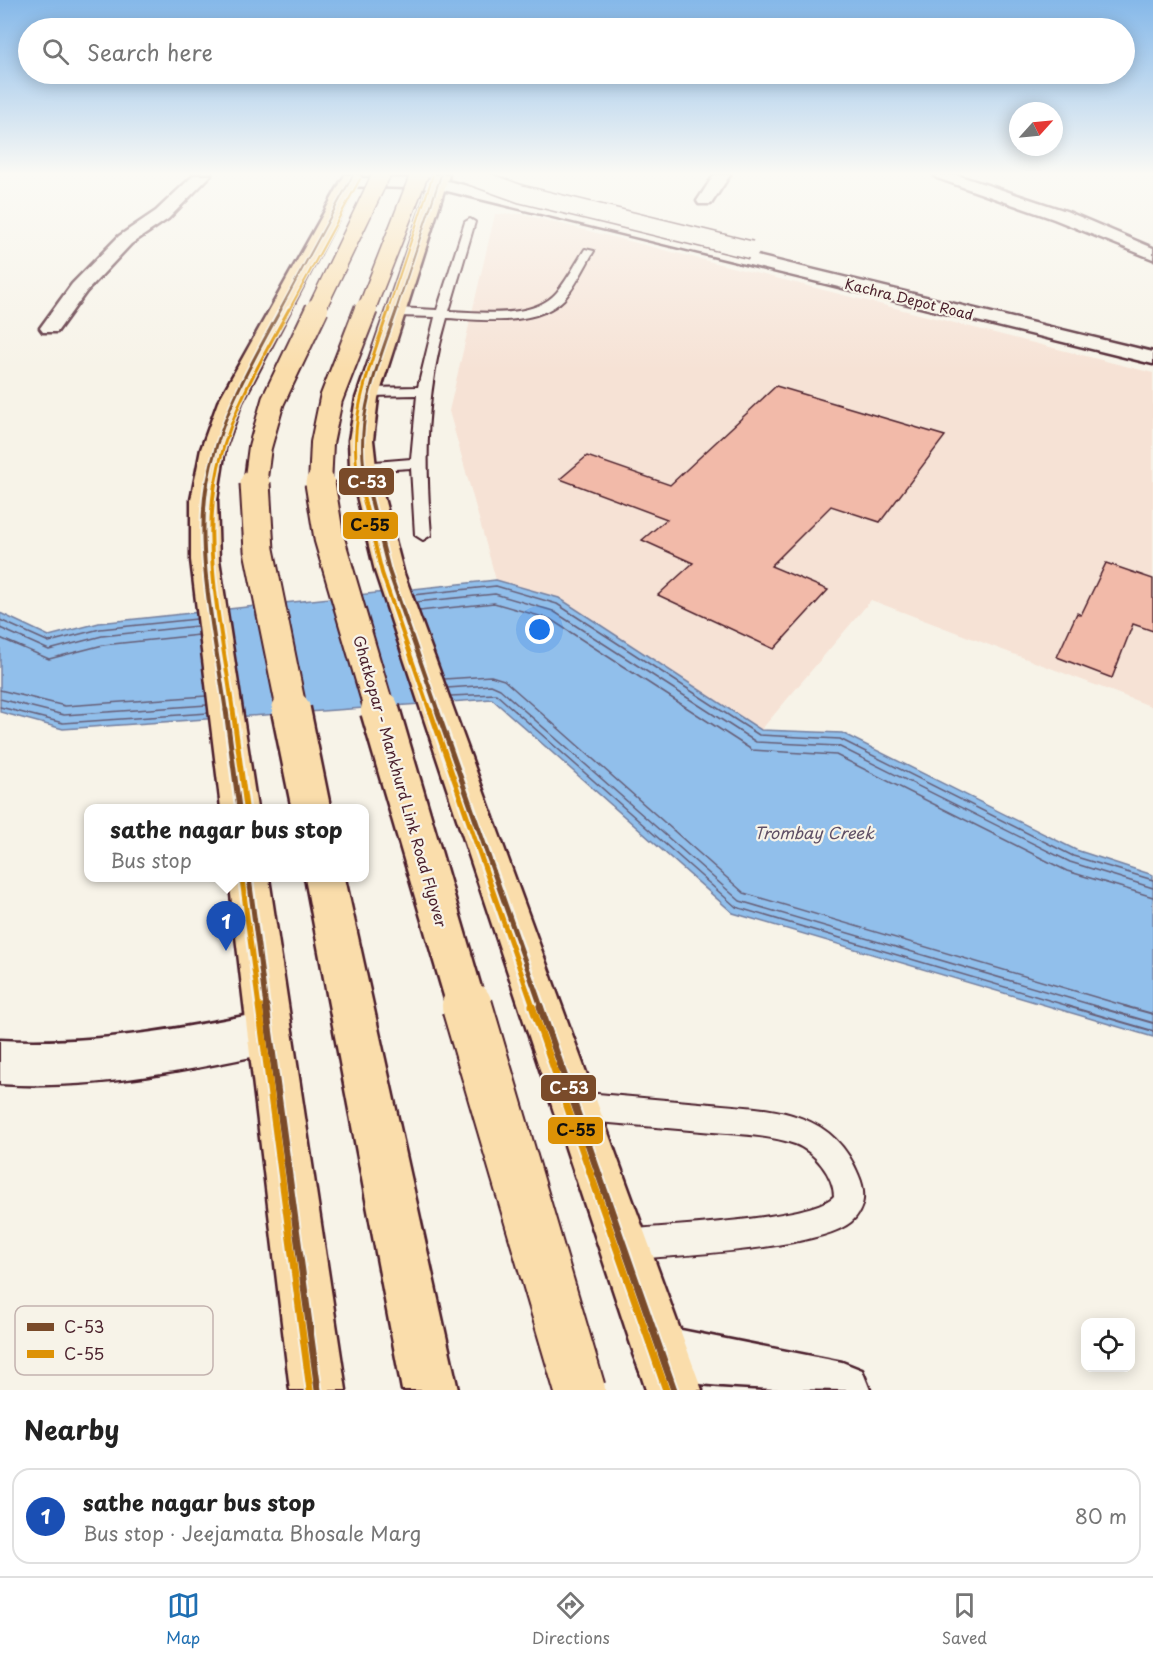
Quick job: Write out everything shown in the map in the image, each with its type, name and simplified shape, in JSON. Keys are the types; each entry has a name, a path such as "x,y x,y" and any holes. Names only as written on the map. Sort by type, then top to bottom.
{"highway":[{"path":"238,804 205,560 204,500 213,449 230,402 317,240"},
{"path":"310,804 259,550 254,494 260,447 273,401 350,240"},
{"name":"Ghatkopar - Mankhurd Link Road Flyover","path":"404,240 331,399 322,443 320,487 329,537 580,1390"},
{"path":"416,240 397,312 370,392 361,440 363,467 389,571 668,1372"},
{"path":"250,882 318,1390"},
{"path":"326,882 430,1390"}],"street":[{"path":"50,328 79,288 125,240"},
{"name":"Kachra Depot Road","path":"667,240 1153,358"},
{"path":"727,240 759,247"},
{"path":"732,240 1153,346"},
{"path":"1119,240 1153,254"},
{"path":"0,1062 32,1065 137,1059 270,1032"},
{"path":"668,1372 842,1390"}],"lane":[{"path":"423,535 418,463 424,392 442,314 465,240"},
{"path":"397,312 519,315 537,312 560,296 589,251"},
{"path":"370,392 424,392"},
{"path":"363,467 418,463"},
{"path":"575,1106 756,1122 786,1127 806,1134 823,1144 834,1158 846,1181 849,1195 847,1205 837,1213 817,1222 793,1228 624,1245"}],"shaded area":[{"path":"489,240 624,240 1153,373 1153,707 871,600 761,730 559,598 496,580 449,411"}],"water":[{"name":"Trombay Creek","path":"496,580 559,598 761,730 842,733 1076,850 1153,875 1153,1037 733,913 492,699 63,729 0,712 0,613 49,636 99,623"}],"building":[{"path":"776,386 945,436 880,522 831,506 771,566 828,590 774,649 658,595 693,563 642,540 667,519 560,479 587,456 670,485"},
{"path":"1106,563 1153,579 1153,631 1133,624 1112,678 1057,657 1077,613 1081,615"}],"transit line":[{"name":"C-53","path":"238,804 205,560 204,500 213,449 230,402 318,240"},
{"name":"C-55","path":"246,804 212,559 212,501 220,451 237,405 327,240"},
{"name":"C-55","path":"412,240 360,396 354,439 356,469 382,573 666,1390"},
{"name":"C-53","path":"419,240 367,398 361,440 363,467 389,571 674,1390"},
{"name":"C-55","path":"242,882 310,1390"},
{"name":"C-53","path":"250,882 318,1390"}],"place":[{"name":"sathe nagar bus stop","path":"226,951"}]}
